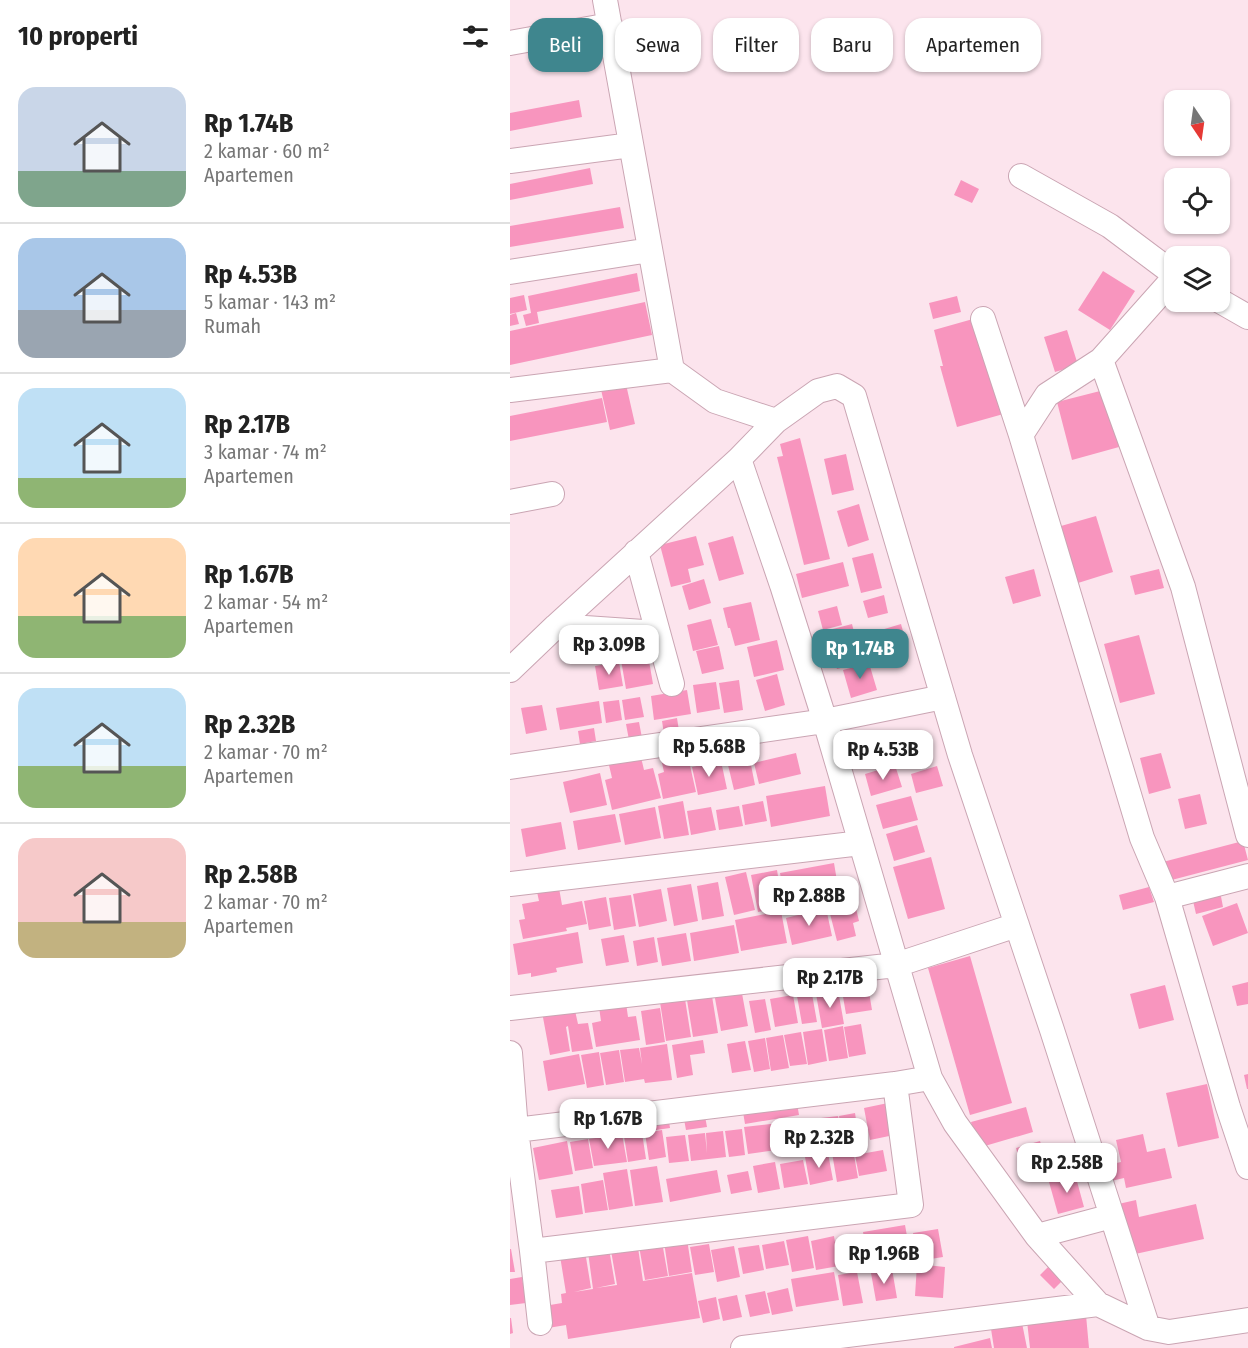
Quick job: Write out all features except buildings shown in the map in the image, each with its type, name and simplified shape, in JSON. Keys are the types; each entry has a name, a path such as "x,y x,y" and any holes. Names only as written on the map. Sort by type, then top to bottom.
{"street":[{"path":"605,0 672,370 715,402 776,421"},
{"path":"510,43 610,25"},
{"path":"510,161 631,145"},
{"path":"1021,176 1110,226 1164,268"},
{"path":"510,272 650,250"},
{"path":"1021,435 1047,395 1101,360 1164,288"},
{"path":"1230,307 1248,317"},
{"path":"983,319 1021,435 1142,838 1167,897 1228,1107 1248,1167"},
{"path":"1101,360 1183,587 1248,835"},
{"path":"510,390 672,370"},
{"path":"510,670 739,459 776,421 818,392 837,386 854,396 960,755 1148,1328"},
{"path":"739,459 825,721 930,1078 955,1123 1037,1236 1098,1304 1148,1328 1168,1332 1248,1320"},
{"path":"510,502 552,494"},
{"path":"636,552 672,684"},
{"path":"556,626 658,633"},
{"path":"510,767 825,721 944,697"},
{"path":"510,884 861,843"},
{"path":"1167,897 1248,876"},
{"path":"510,1008 896,965 1017,925"},
{"path":"510,1053 516,1130 540,1323"},
{"path":"516,1130 930,1078"},
{"path":"532,1251 911,1205 895,1084"},
{"path":"1037,1236 1112,1216"},
{"path":"743,1348 1098,1304"}]}
